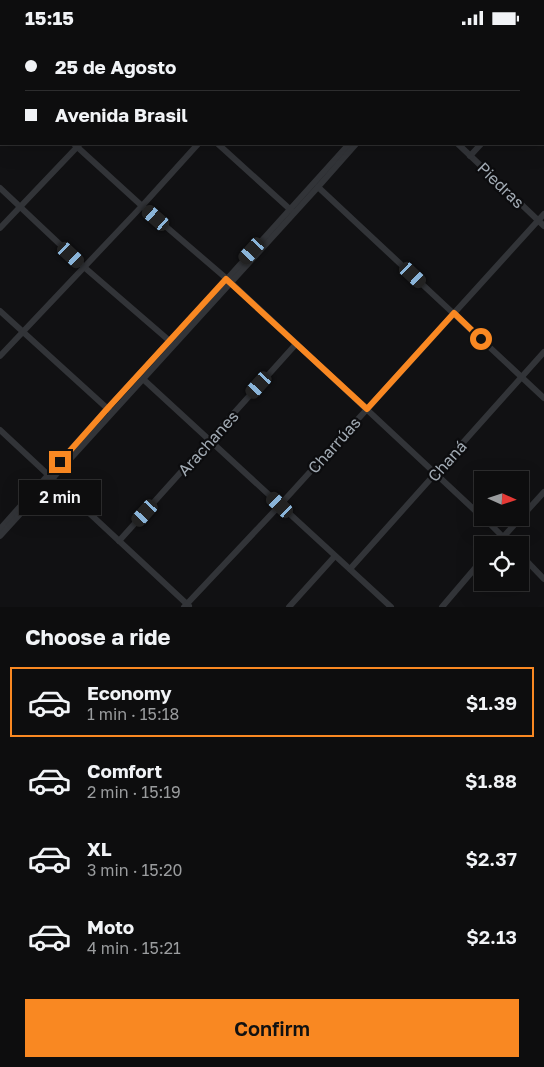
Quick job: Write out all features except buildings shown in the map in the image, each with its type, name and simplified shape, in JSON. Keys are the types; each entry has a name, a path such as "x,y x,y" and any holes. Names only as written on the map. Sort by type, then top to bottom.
{"street":[{"path":"0,228 77,145 142,206 228,281 474,509"},
{"path":"0,355 142,206 197,145"},
{"path":"219,145 292,211"},
{"path":"292,211 318,187 352,145"},
{"path":"0,536 109,411 352,145"},
{"name":"Piedras","path":"459,145 544,226"},
{"path":"470,156 480,145"},
{"path":"318,187 544,398"},
{"path":"0,188 84,267 172,343"},
{"name":"Charrúas","path":"187,606 544,215"},
{"path":"0,311 109,411"},
{"path":"109,411 143,379 172,343"},
{"name":"Arachanes","path":"119,541 296,344"},
{"name":"Chaná","path":"350,569 544,352"},
{"path":"143,379 391,607"},
{"path":"0,430 187,606"},
{"path":"0,529 50,477"},
{"path":"504,536 544,492"},
{"path":"492,526 502,536"},
{"path":"289,607 335,556"},
{"path":"529,563 544,579"},
{"path":"442,607 474,569"}],"route":[{"path":"60,462 226,279 367,409 454,313 481,339"}]}
